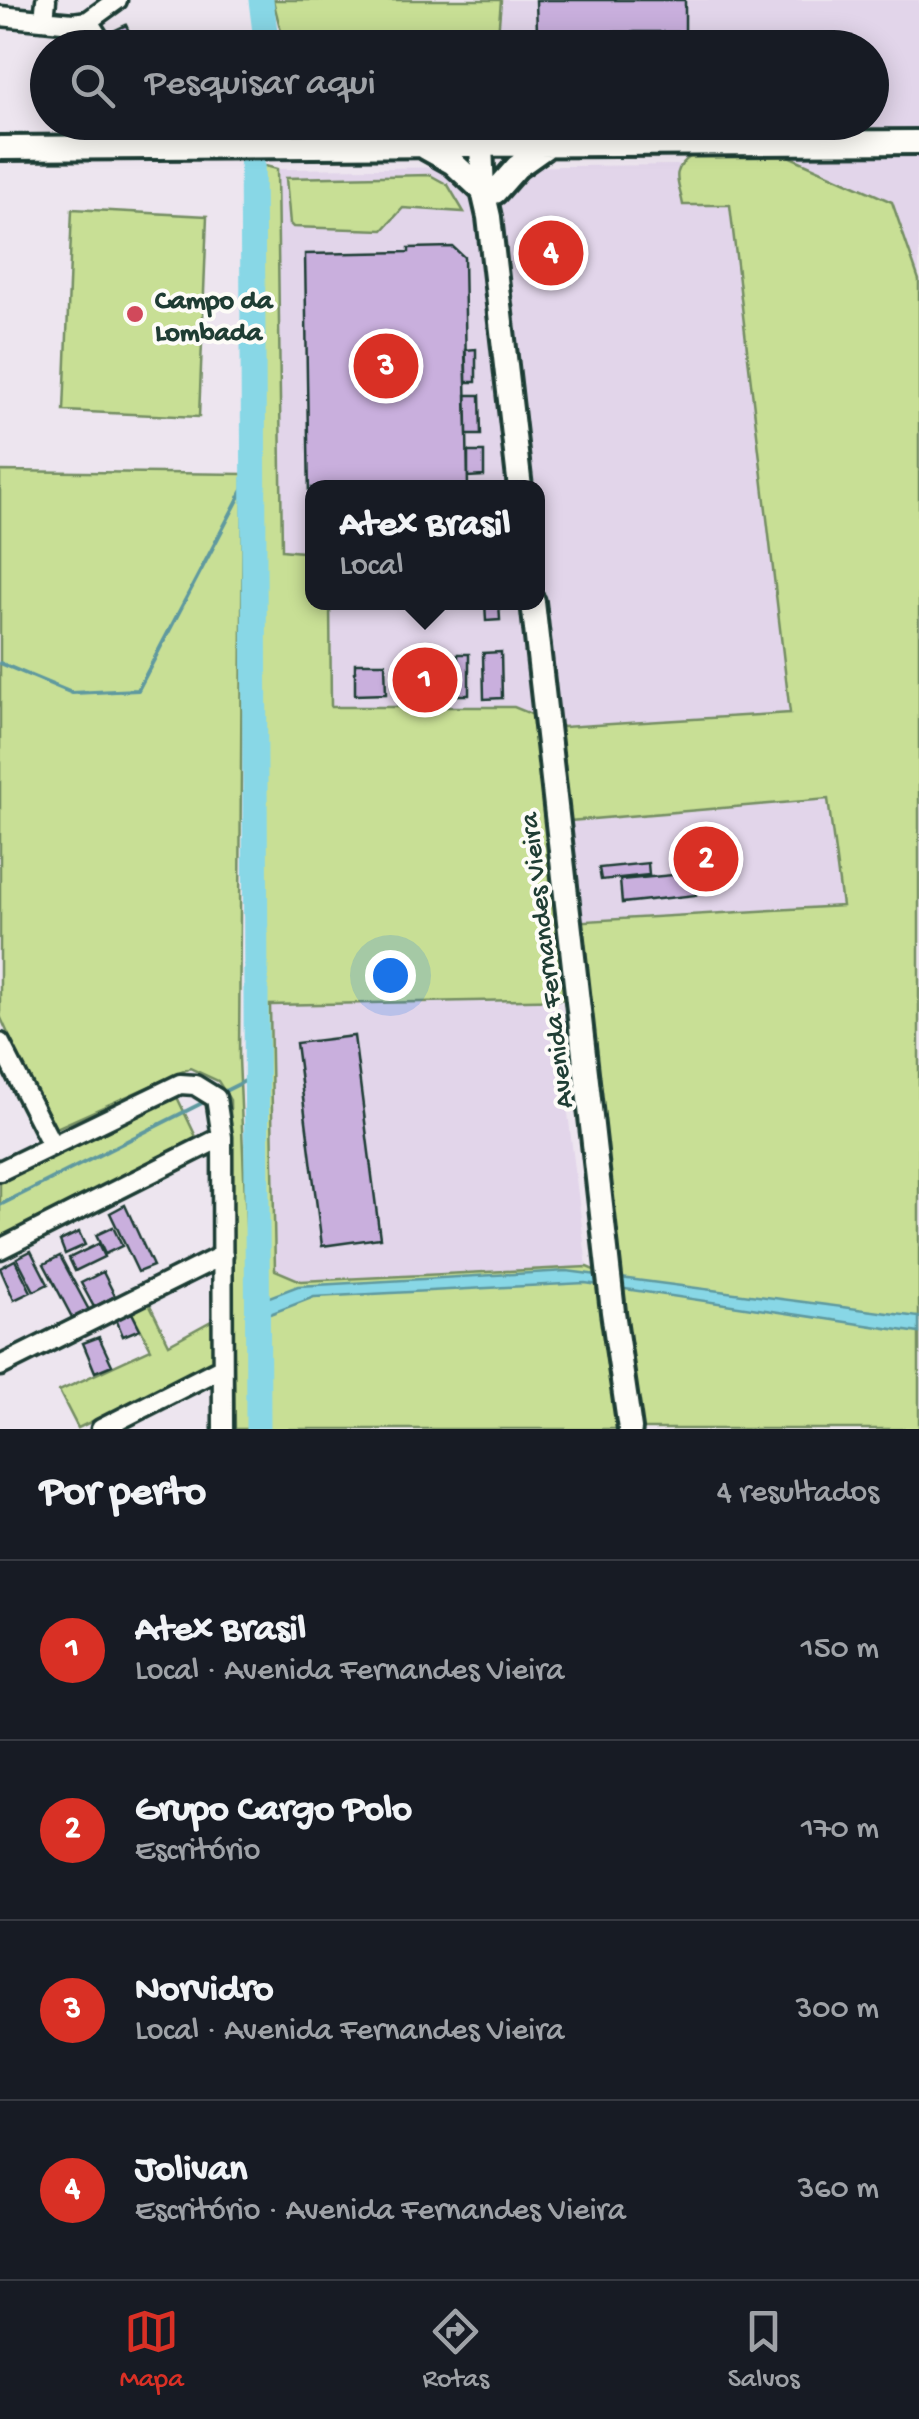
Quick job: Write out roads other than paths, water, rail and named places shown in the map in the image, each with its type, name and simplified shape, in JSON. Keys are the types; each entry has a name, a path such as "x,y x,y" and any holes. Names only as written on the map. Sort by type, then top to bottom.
{"main road":[{"path":"0,148 919,142"},
{"path":"488,145 489,217 519,480"},
{"path":"489,192 548,145"},
{"path":"424,146 489,192"},
{"name":"Avenida Fernandes Vieira","path":"534,610 630,1429"}],"street":[{"path":"44,20 46,0"},
{"path":"0,16 88,21 116,0"},
{"path":"88,21 94,30"},
{"path":"157,140 161,149"},
{"path":"3,1055 52,1145"},
{"path":"0,1171 180,1084 203,1088 219,1103 223,1429"},
{"path":"0,1250 222,1137"},
{"path":"0,1366 223,1254"},
{"path":"101,1429 222,1368"}],"water":[{"path":"567,1271 919,1317 919,1333 585,1283 314,1297 257,1319 256,1302 298,1286"}],"waterway":[{"path":"261,0 265,30"},
{"path":"252,140 258,1429"},
{"path":"0,663 72,693 138,690 253,471"},
{"path":"225,1091 255,1076"},
{"path":"0,1205 206,1101"}],"place":[{"name":"Jolivan","path":"551,253"},
{"name":"Campo da Lombada","path":"135,314"},
{"name":"Norvidro","path":"386,366"},
{"name":"Atex Brasil","path":"425,680"},
{"name":"Grupo Cargo Polo","path":"706,859"}]}
